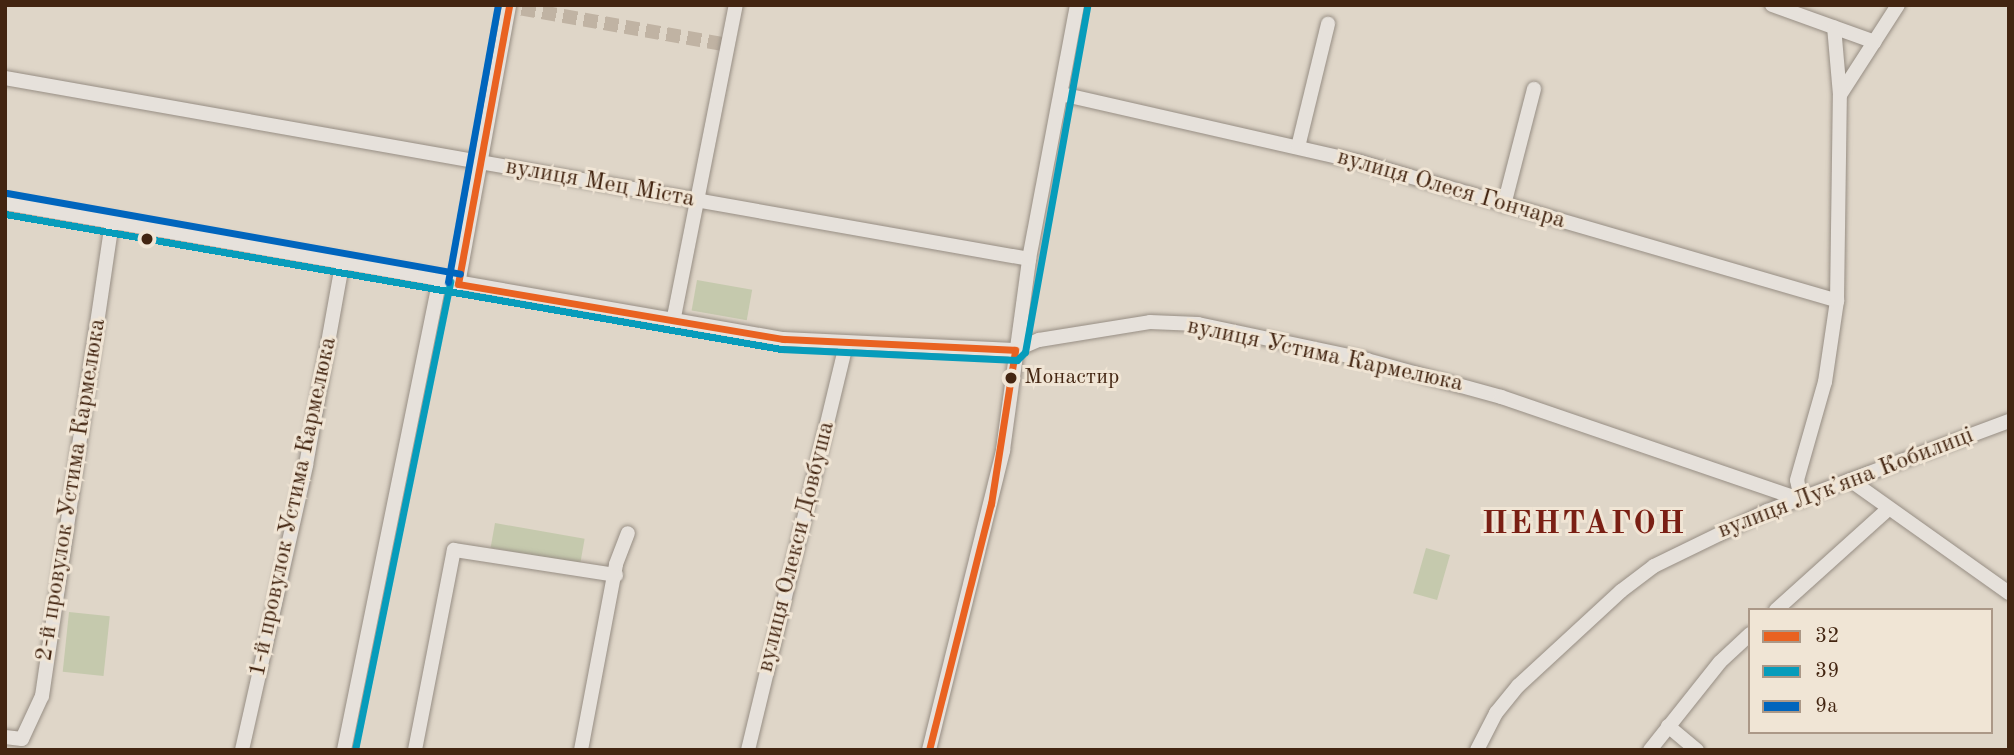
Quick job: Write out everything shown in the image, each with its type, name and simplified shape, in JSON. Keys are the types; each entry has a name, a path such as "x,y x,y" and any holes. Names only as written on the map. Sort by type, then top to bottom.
{"street":[{"path":"458,284 509,5"},
{"path":"673,323 736,5"},
{"path":"929,750 991,504 1029,259 1077,5"},
{"path":"1772,5 1875,42"},
{"path":"1840,94 1898,5"},
{"path":"1298,147 1328,24"},
{"path":"1801,500 1797,481 1825,382 1837,301 1840,94 1834,27"},
{"name":"вулиця Мец Міста","path":"5,78 1029,259"},
{"path":"1504,205 1534,89"},
{"name":"вулиця Олеся Гончара","path":"1060,94 1298,147 1837,301"},
{"name":"вулиця Устима Кармелюка","path":"5,204 113,220 673,323 846,344 1015,349 1039,340 1150,322 1198,324 1367,360 1501,397 1801,500"},
{"name":"2-й провулок Устима Кармелюка","path":"5,737 22,739 41,696 113,220"},
{"name":"1-й провулок Устима Кармелюка","path":"243,750 306,465 342,264"},
{"path":"344,750 440,281"},
{"name":"вулиця Олекси Довбуша","path":"748,750 846,344"},
{"name":"вулиця Лукʼяна Кобилиці","path":"1477,750 1496,713 1518,686 1620,591 1654,566 1725,528 2009,421"},
{"path":"1850,480 2009,593"},
{"path":"1778,608 1888,509"},
{"path":"581,750 616,575 628,533"},
{"path":"415,750 454,550 616,575"},
{"path":"1650,750 1748,636"},
{"path":"1668,726 1697,750"}],"green space":[{"path":"697,280 752,290 747,320 692,311"},
{"path":"495,523 585,539 580,563 491,548"},
{"path":"1426,548 1450,555 1437,600 1413,593"},
{"path":"69,612 110,616 104,676 63,672"}],"tunnel":[{"path":"501,5 728,45"}],"transit line":[{"name":"9а","path":"448,282 498,5"},
{"name":"32","path":"458,284 509,5"},
{"name":"39","path":"5,214 781,349 1017,360 1025,352 1087,7"},
{"name":"9а","path":"7,193 460,274"},
{"name":"39","path":"355,750 450,282"},
{"name":"32","path":"458,284 783,339 1015,350"},
{"name":"32","path":"929,750 991,504 1015,350"}],"place":[{"name":"Монастир","path":"1011,378"}],"district":[{"name":"ПЕНТАГОН","path":"1584,525"}]}
